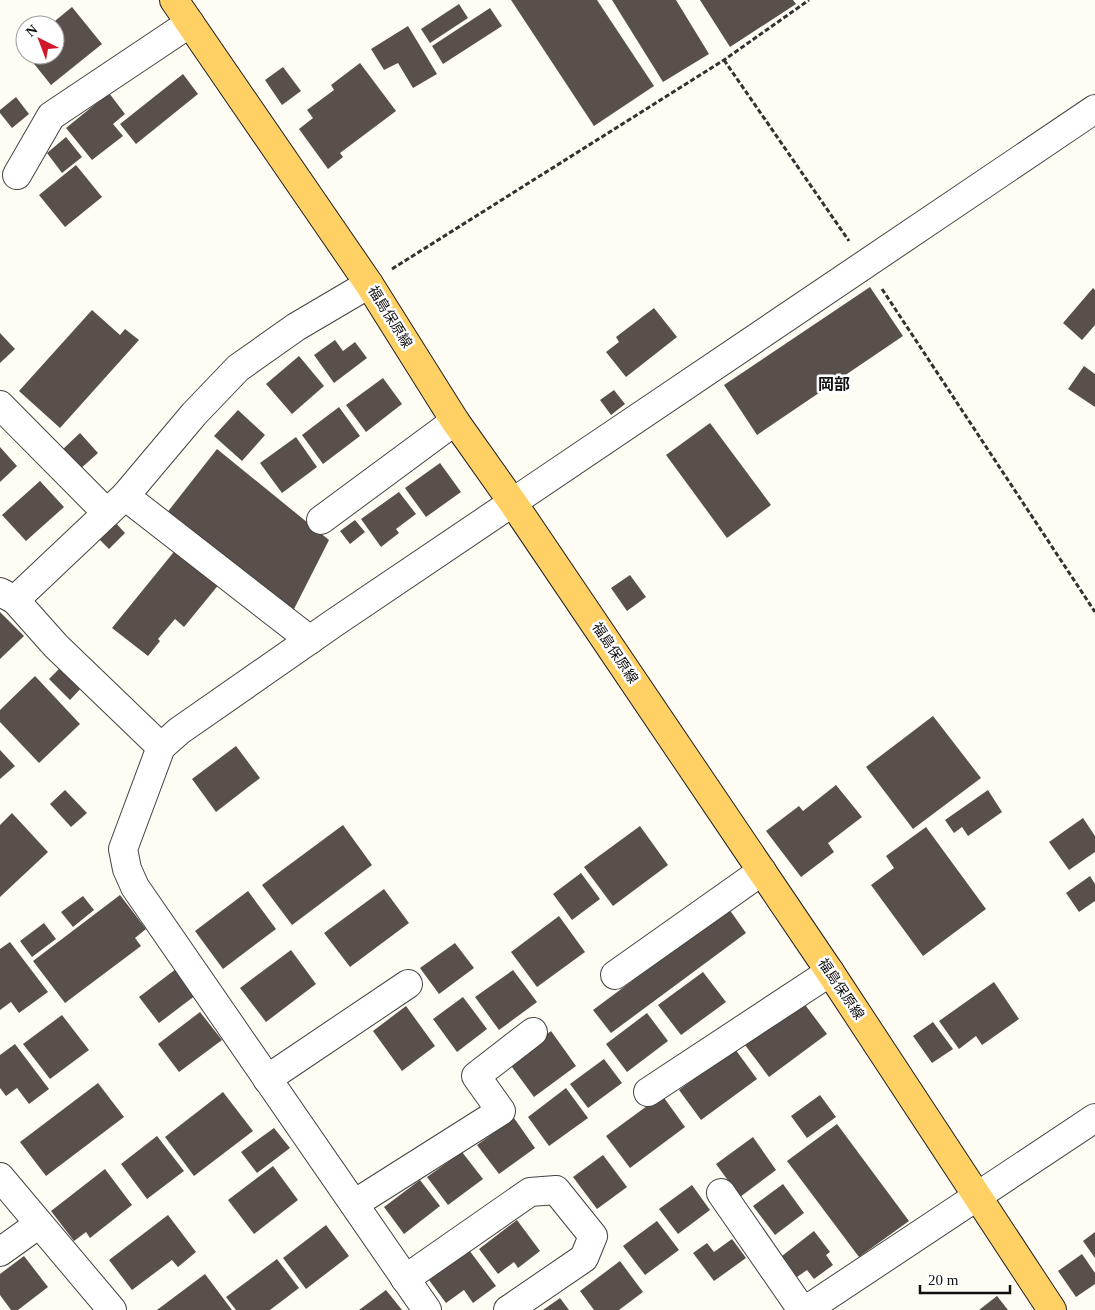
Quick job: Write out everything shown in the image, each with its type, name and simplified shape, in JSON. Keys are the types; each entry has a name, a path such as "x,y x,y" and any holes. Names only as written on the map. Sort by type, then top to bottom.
{"main road":[{"name":"福島保原線","path":"174,0 369,284 455,421 513,503 830,972 1052,1310"}],"street":[{"path":"17,175 51,116 190,23"},
{"path":"427,1310 267,1079 136,887 126,869 123,849 160,747 310,640 1095,109"},
{"path":"160,747 56,646 8,596 116,505 194,414 238,368 296,327 369,284"},
{"path":"0,405 116,505 310,640"},
{"path":"321,520 455,421"},
{"path":"615,975 762,871"},
{"path":"648,1092 830,972"},
{"path":"267,1079 408,984"},
{"path":"354,1204 500,1111 476,1076 534,1032"},
{"path":"806,1310 840,1301 978,1196 1095,1118"},
{"path":"0,1177 112,1310"},
{"path":"405,1279 530,1192 556,1190 593,1236 584,1258 508,1310"},
{"path":"721,1193 802,1310"},
{"path":"0,1252 39,1224"}],"path":[{"path":"369,284 724,60 809,0"},
{"path":"724,60 866,265 1095,612"}],"building":[{"path":"511,0 597,0 654,86 594,126"},
{"path":"612,0 676,0 709,54 663,82"},
{"path":"700,0 793,0 796,4 730,47"},
{"path":"459,4 468,18 430,43 421,29"},
{"path":"72,7 102,44 51,85 35,65 65,65 65,15 62,15"},
{"path":"490,8 502,26 443,64 432,46"},
{"path":"408,26 437,74 413,88 398,63 384,70 371,49"},
{"path":"360,63 396,111 340,153 343,157 328,169 299,129 313,118 307,110 334,90 331,85"},
{"path":"283,67 301,91 282,105 265,80"},
{"path":"183,74 198,94 136,144 120,124"},
{"path":"109,93 125,114 113,124 123,136 92,160 66,128"},
{"path":"16,97 29,114 12,128 0,113 0,110"},
{"path":"66,137 82,157 62,173 47,153"},
{"path":"76,165 102,197 65,227 39,195"},
{"path":"870,287 903,336 757,435 724,385"},
{"path":"1093,288 1095,290 1095,325 1082,340 1063,323"},
{"path":"654,308 677,337 626,377 606,352 619,342 616,337"},
{"path":"92,310 120,335 125,329 139,340 60,428 19,391"},
{"path":"0,333 15,349 0,363"},
{"path":"335,340 343,351 355,342 367,358 334,383 314,355"},
{"path":"299,356 324,386 292,414 266,384"},
{"path":"1084,366 1095,374 1095,407 1068,389"},
{"path":"383,378 402,404 366,432 346,405"},
{"path":"614,390 625,404 611,415 600,400"},
{"path":"339,407 360,436 323,464 302,435"},
{"path":"238,410 265,435 242,461 214,436"},
{"path":"710,423 771,505 727,538 666,455"},
{"path":"80,433 98,453 79,470 62,450"},
{"path":"296,437 317,467 282,493 260,463"},
{"path":"0,447 17,466 0,482"},
{"path":"217,449 329,540 291,615 166,514"},
{"path":"440,463 461,492 426,517 405,488"},
{"path":"40,481 64,507 26,541 2,515"},
{"path":"399,492 416,514 396,529 399,533 381,547 361,519"},
{"path":"355,520 365,532 350,544 340,531"},
{"path":"114,521 125,533 109,549 97,537"},
{"path":"177,548 220,583 184,627 175,619 158,639 160,641 148,656 112,628"},
{"path":"630,575 646,597 627,611 611,588"},
{"path":"0,612 24,636 0,659"},
{"path":"64,664 84,685 70,700 49,679"},
{"path":"35,676 80,724 39,763 0,722 0,710"},
{"path":"933,716 981,778 913,829 866,767"},
{"path":"236,746 260,778 216,812 192,779"},
{"path":"0,750 15,766 0,779"},
{"path":"836,785 862,817 828,843 834,852 801,877 766,831 799,806 803,811"},
{"path":"65,790 87,813 71,827 50,804"},
{"path":"988,790 1002,812 968,836 962,827 954,833 945,820"},
{"path":"12,813 48,852 0,897 0,825"},
{"path":"1083,818 1095,836 1095,852 1069,870 1049,842"},
{"path":"343,825 372,865 292,925 262,885"},
{"path":"640,826 668,865 613,906 584,867"},
{"path":"926,827 986,909 923,956 871,885 894,868 886,856"},
{"path":"581,873 600,899 572,920 553,894"},
{"path":"1090,876 1095,884 1095,901 1079,912 1066,893"},
{"path":"384,889 409,923 350,967 324,933"},
{"path":"248,891 276,929 223,969 195,931"},
{"path":"120,895 146,929 135,938 141,946 65,1003 33,961"},
{"path":"83,896 94,910 73,927 61,912"},
{"path":"729,909 746,933 611,1033 593,1010"},
{"path":"559,916 585,952 537,987 511,952"},
{"path":"44,923 56,939 32,957 20,941"},
{"path":"10,942 48,992 19,1013 11,1002 0,1010 0,949"},
{"path":"455,943 474,968 439,994 420,968"},
{"path":"291,950 316,984 266,1022 240,988"},
{"path":"176,969 196,995 159,1023 139,997"},
{"path":"513,970 537,1002 499,1030 475,997"},
{"path":"703,972 726,1002 681,1035 658,1005"},
{"path":"994,982 1019,1019 982,1045 976,1036 959,1049 939,1021"},
{"path":"463,997 487,1029 457,1052 433,1019"},
{"path":"803,1002 827,1034 769,1077 745,1045"},
{"path":"406,1006 435,1046 402,1071 373,1031"},
{"path":"200,1012 222,1040 179,1072 158,1044"},
{"path":"647,1013 668,1041 627,1072 606,1044"},
{"path":"62,1015 89,1050 50,1079 23,1044"},
{"path":"933,1022 953,1049 932,1063 913,1036"},
{"path":"551,1031 576,1066 534,1097 509,1063"},
{"path":"15,1044 49,1089 29,1104 17,1088 6,1096 0,1088 0,1055"},
{"path":"735,1049 757,1079 701,1120 679,1090"},
{"path":"604,1059 622,1083 588,1108 570,1084"},
{"path":"98,1083 124,1117 46,1176 20,1142"},
{"path":"566,1088 588,1118 549,1146 528,1117"},
{"path":"223,1092 253,1131 194,1176 165,1137"},
{"path":"662,1095 685,1127 630,1168 606,1136"},
{"path":"820,1095 836,1117 807,1138 791,1116"},
{"path":"514,1118 535,1148 499,1174 477,1145"},
{"path":"837,1124 909,1221 859,1257 787,1161"},
{"path":"274,1128 290,1148 257,1173 241,1152"},
{"path":"157,1136 184,1171 147,1199 121,1164"},
{"path":"753,1137 776,1170 740,1197 716,1164"},
{"path":"462,1152 483,1179 448,1205 427,1177"},
{"path":"603,1155 627,1187 597,1209 573,1177"},
{"path":"273,1166 298,1200 254,1234 228,1200"},
{"path":"105,1169 132,1205 90,1238 86,1232 74,1241 51,1211"},
{"path":"420,1180 440,1206 404,1234 384,1207"},
{"path":"783,1184 804,1213 775,1235 753,1206"},
{"path":"692,1185 710,1210 678,1234 659,1209"},
{"path":"168,1215 196,1252 178,1267 172,1260 132,1290 109,1260"},
{"path":"517,1220 540,1251 518,1268 514,1262 498,1274 479,1249"},
{"path":"657,1221 679,1250 645,1275 623,1246"},
{"path":"326,1225 349,1256 306,1289 283,1258"},
{"path":"814,1231 830,1252 826,1255 833,1265 814,1279 807,1270 797,1277 782,1256"},
{"path":"1095,1232 1095,1258 1083,1241"},
{"path":"732,1239 746,1258 714,1281 693,1253 707,1243 714,1252"},
{"path":"469,1250 496,1286 473,1303 464,1290 446,1303 429,1280"},
{"path":"1082,1254 1095,1273 1095,1284 1076,1297 1058,1271"},
{"path":"24,1256 48,1287 18,1310 11,1310 0,1295 0,1274"},
{"path":"277,1259 299,1288 270,1310 236,1310 226,1297"},
{"path":"620,1261 643,1292 619,1310 594,1310 580,1291"},
{"path":"205,1274 232,1310 157,1310"},
{"path":"386,1290 402,1310 359,1310"},
{"path":"997,1296 1008,1310 979,1310"},
{"path":"560,1298 569,1310 543,1310"}],"district":[{"name":"岡部","path":"834,384"}]}
